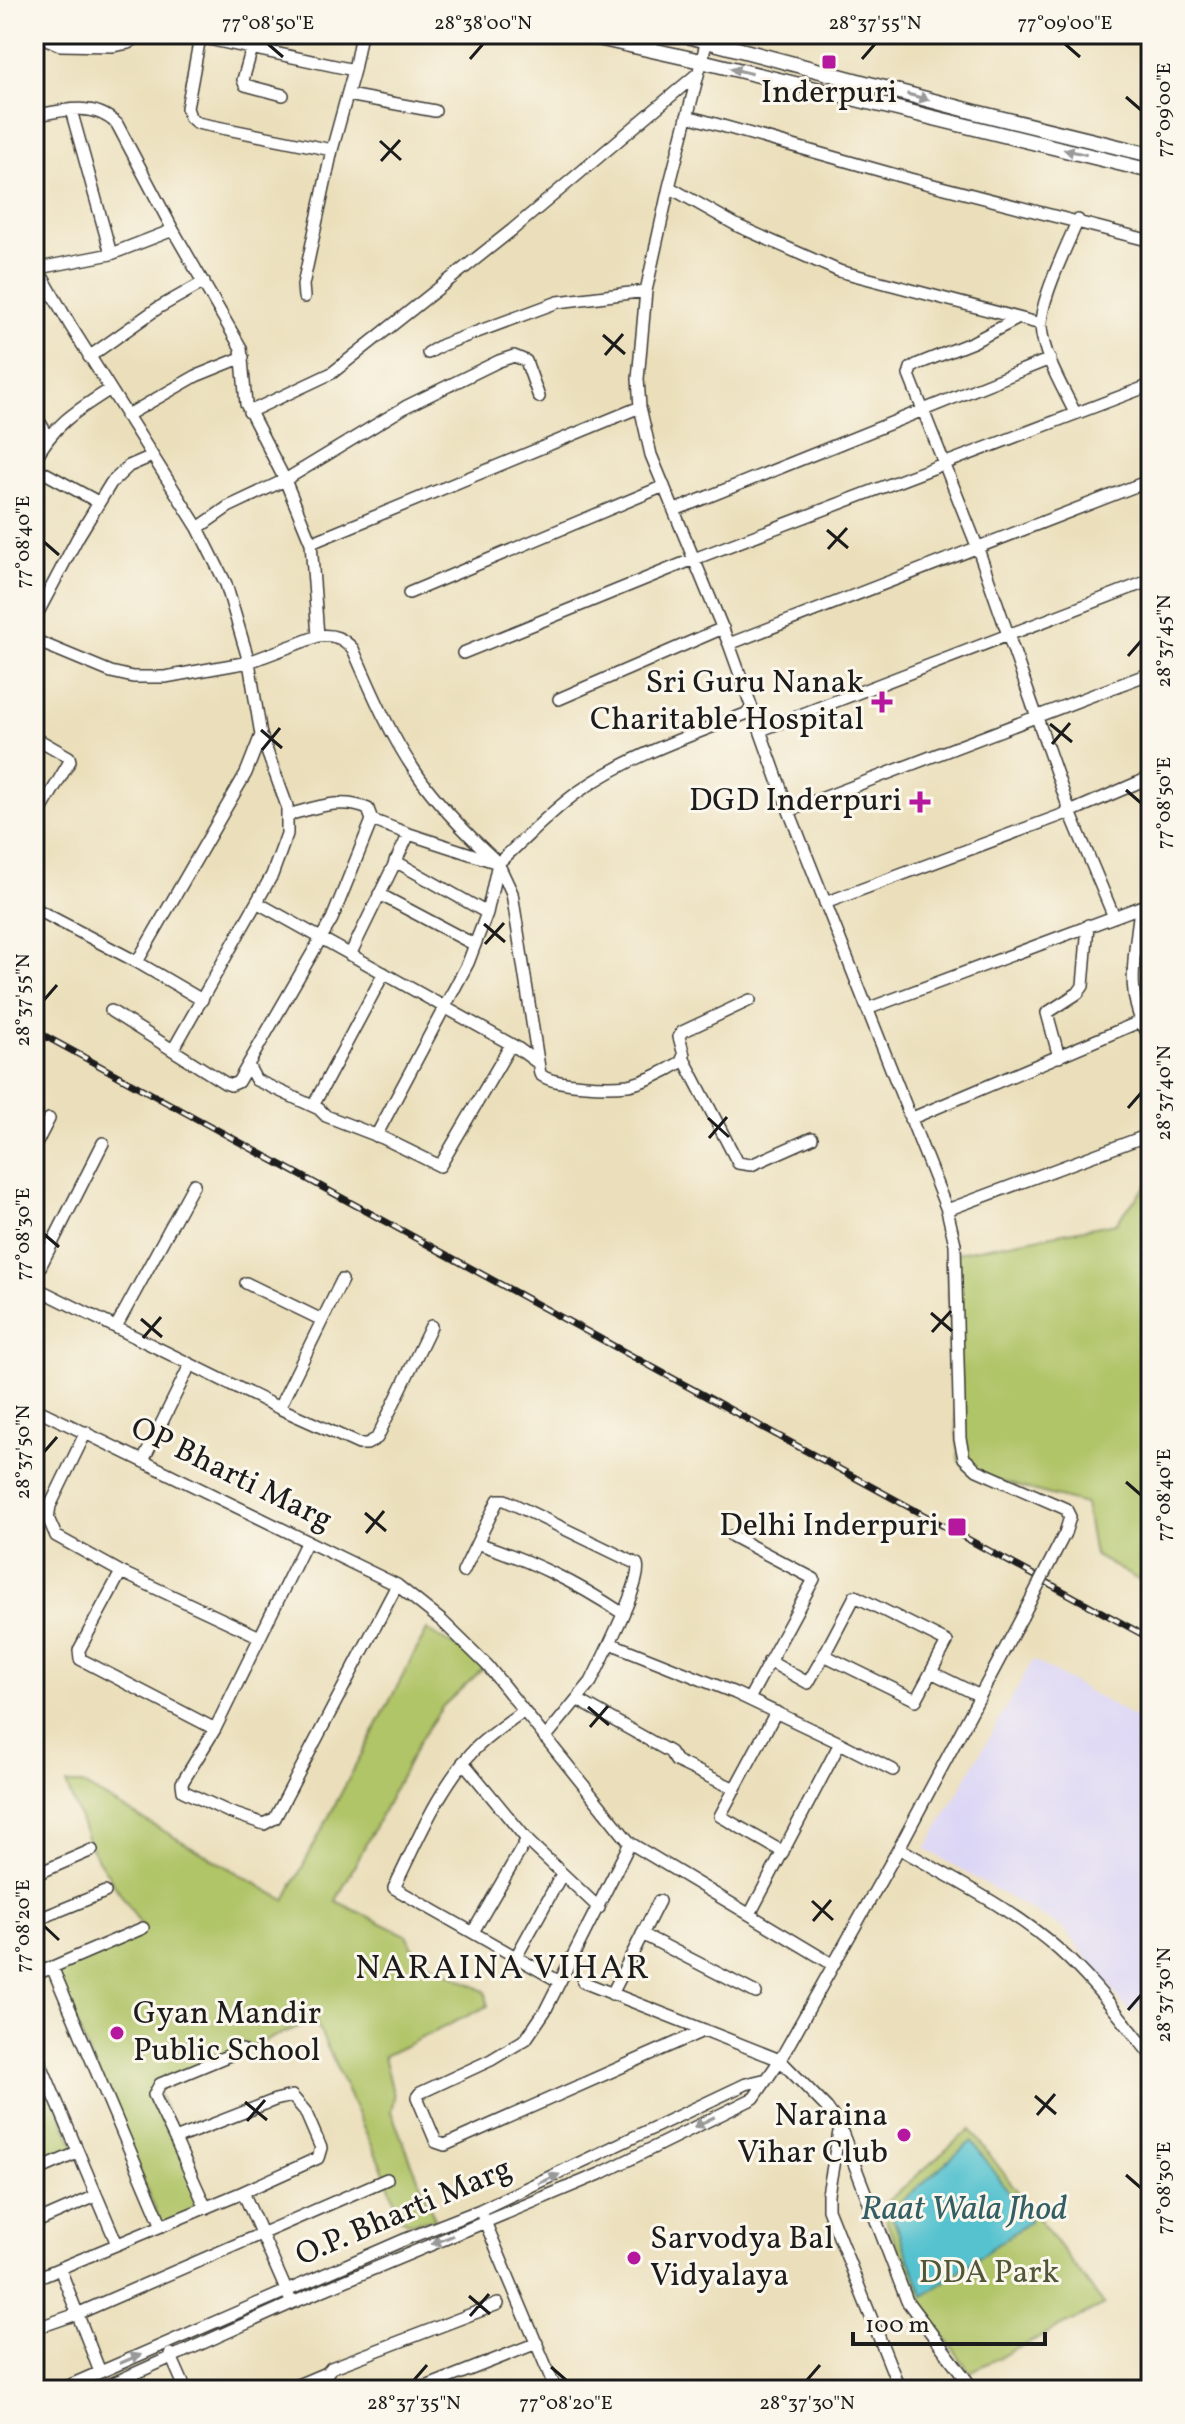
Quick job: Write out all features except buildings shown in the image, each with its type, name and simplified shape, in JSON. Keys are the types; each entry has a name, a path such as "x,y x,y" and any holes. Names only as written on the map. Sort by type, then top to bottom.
{"street":[{"path":"35,34 60,45 97,46 121,45 142,34"},
{"path":"185,34 354,70"},
{"path":"304,297 303,285 332,150 361,34"},
{"path":"580,34 699,67 1151,171"},
{"path":"680,34 1151,155"},
{"path":"732,34 741,49"},
{"path":"200,37 187,108 193,120 332,150"},
{"path":"707,40 646,291 638,379 640,407 651,455 723,628 789,811 910,1119 947,1210 1151,1134"},
{"path":"252,48 243,80 245,85 283,95"},
{"path":"249,412 332,373 512,230 699,67"},
{"path":"348,95 435,111"},
{"path":"34,116 71,110 102,111 117,124 230,328 243,357 244,395 249,412 285,480 311,543 318,636"},
{"path":"71,110 111,254"},
{"path":"687,116 910,179 1151,241"},
{"path":"669,187 738,226 839,271 1041,324"},
{"path":"1075,413 1050,359 1041,324 1057,268 1078,220"},
{"path":"36,269 111,254 173,230"},
{"path":"34,255 36,269 198,528 226,584 249,662 261,735 284,793 288,815 283,848 258,903 173,1050"},
{"path":"89,357 158,308 204,282"},
{"path":"428,353 558,302 646,291"},
{"path":"1017,319 973,342 911,368 909,375 977,546 1070,812 1114,917"},
{"path":"198,528 228,507 285,480 407,406 499,361 514,356 526,361 539,397"},
{"path":"126,416 196,376 243,357"},
{"path":"675,510 1050,359"},
{"path":"463,653 943,462 1151,385"},
{"path":"34,461 48,436 60,423 109,390"},
{"path":"311,543 640,407"},
{"path":"34,413 48,436"},
{"path":"34,620 98,502 119,473 152,456"},
{"path":"34,467 98,502"},
{"path":"729,644 1151,480"},
{"path":"409,593 664,486"},
{"path":"761,730 1151,580"},
{"path":"559,699 723,628"},
{"path":"34,640 111,672 133,677 165,677 249,662 318,636 335,636 346,641 353,649 399,746 417,775 477,844 498,863 512,893 540,1074 552,1081 617,1085 635,1083 676,1066 684,1059"},
{"path":"789,811 1151,673"},
{"path":"376,1136 475,945 487,913 498,863 577,792 600,777 640,757 753,711"},
{"path":"137,962 246,773 261,735"},
{"path":"34,737 69,757 70,761 34,822"},
{"path":"825,903 1070,812 1151,777"},
{"path":"111,1011 231,1085 238,1082 340,902 372,820 368,809 345,803 333,803 288,815"},
{"path":"372,820 498,863"},
{"path":"350,955 409,834"},
{"path":"395,861 487,913"},
{"path":"379,894 475,945"},
{"path":"258,903 446,1006 538,1063"},
{"path":"867,1009 1146,905"},
{"path":"1146,905 1133,972 1133,993 1139,1022 1151,1039"},
{"path":"34,908 202,1000"},
{"path":"1059,1057 1047,1013 1078,993 1083,986 1088,925"},
{"path":"313,1106 384,973"},
{"path":"750,1000 682,1032 679,1037 684,1059 738,1163 751,1165 812,1138"},
{"path":"910,1119 1139,1022"},
{"path":"248,1065 256,1080 313,1106 326,1116 440,1166 509,1048 516,1047"},
{"path":"34,1148 49,1119"},
{"path":"34,1279 103,1143"},
{"path":"116,1327 194,1184"},
{"name":"O.P. Bharti Marg","path":"59,2390 166,2344 486,2223 602,2173 754,2098 780,2060 899,1848 1022,1617 1065,1533 1070,1517 1066,1509 977,1470 964,1458 960,1439 955,1244 947,1210"},
{"path":"279,1408 342,1280"},
{"path":"246,1283 322,1320"},
{"path":"34,1287 359,1444 377,1438 431,1326"},
{"path":"143,1461 190,1365"},
{"name":"OP Bharti Marg","path":"34,1408 397,1585 442,1621 476,1654 630,1843 832,1964"},
{"path":"86,1432 50,1506 48,1518 56,1536 121,1572 260,1637"},
{"path":"463,1572 496,1503 505,1500 637,1564 638,1575 591,1682 545,1738"},
{"path":"732,1536 814,1579 749,1699"},
{"path":"307,1541 215,1729 182,1783 182,1789 229,1812 264,1824 275,1818 397,1585"},
{"path":"477,1543 544,1567 622,1613"},
{"path":"121,1572 79,1650 80,1659 215,1729"},
{"path":"769,1661 808,1683 855,1596 947,1642 916,1700 824,1655"},
{"path":"610,1643 749,1699 893,1770"},
{"path":"931,1672 980,1696"},
{"path":"578,1700 670,1752 676,1761 735,1789"},
{"path":"523,1711 478,1746 463,1762 394,1888 560,1982"},
{"path":"776,1712 720,1816 783,1852"},
{"path":"750,1914 840,1743"},
{"path":"463,1762 527,1839 599,1908"},
{"path":"473,1932 527,1839"},
{"path":"630,1843 560,1982 526,2039 417,2097 436,2142 445,2145 705,2030"},
{"path":"899,1848 1012,1914 1058,1949 1090,1979 1151,2055"},
{"path":"34,1860 37,1874 92,1850"},
{"path":"516,1957 562,1874"},
{"path":"34,1921 105,1892"},
{"path":"612,1994 659,1901"},
{"path":"34,1975 143,1928"},
{"path":"642,1934 756,1993"},
{"path":"52,1967 162,2226"},
{"path":"583,1982 780,2060 827,2108 840,2126 907,2301 974,2390"},
{"path":"34,2048 37,2064 117,2244"},
{"path":"206,2208 154,2095 157,2087 242,2050"},
{"name":"O.P. Bharti Marg","path":"98,2390 172,2358 406,2239 480,2210 746,2084 767,2079"},
{"path":"34,2279 243,2192 320,2155 321,2148 305,2111 292,2096 175,2139"},
{"path":"840,2126 828,2209 899,2390"},
{"path":"34,2172 77,2153"},
{"path":"34,2329 77,2314 387,2179"},
{"path":"243,2192 290,2297"},
{"path":"34,2223 96,2196"},
{"path":"480,2210 556,2390"},
{"path":"60,2269 100,2372"},
{"path":"288,2389 498,2304"},
{"path":"418,2390 439,2386 537,2343"},
{"path":"166,2344 186,2390"},
{"path":"326,2373 331,2390"}],"shaded area":[{"path":"1033,1660 1151,1727 1151,1988 1132,2015 1065,1930 926,1849"}],"green space":[{"path":"1151,1180 1151,1587 1094,1555 1085,1504 975,1475 959,1461 946,1255 1116,1223"},
{"path":"427,1630 487,1665 443,1706 420,1740 336,1901 406,1935 419,1958 486,1992 488,2006 384,2056 394,2097 391,2112 435,2219 411,2223 400,2218 387,2179 315,2020 157,2089 206,2208 162,2226 52,1967 143,1928 92,1850 66,1784 81,1784 285,1900"},
{"path":"40,2062 77,2153 34,2172 34,2065"},
{"name":"DDA Park","path":"970,2129 1104,2305 970,2372 919,2301 881,2207"}],"water":[{"name":"Raat Wala Jhod","path":"972,2141 1030,2221 924,2296 890,2211"}],"railway":[{"path":"34,1030 1151,1639"}],"place":[{"name":"Inderpuri","path":"829,62"},
{"name":"Sri Guru Nanak Charitable Hospital","path":"882,702"},
{"name":"DGD Inderpuri","path":"920,802"},
{"name":"Delhi Inderpuri","path":"957,1527"},
{"name":"Gyan Mandir Public School","path":"117,2033"},
{"name":"Naraina Vihar Club","path":"904,2135"},
{"name":"Sarvodya Bal Vidyalaya","path":"634,2258"}],"district":[{"name":"NARAINA VIHAR","path":"503,1969"}]}
